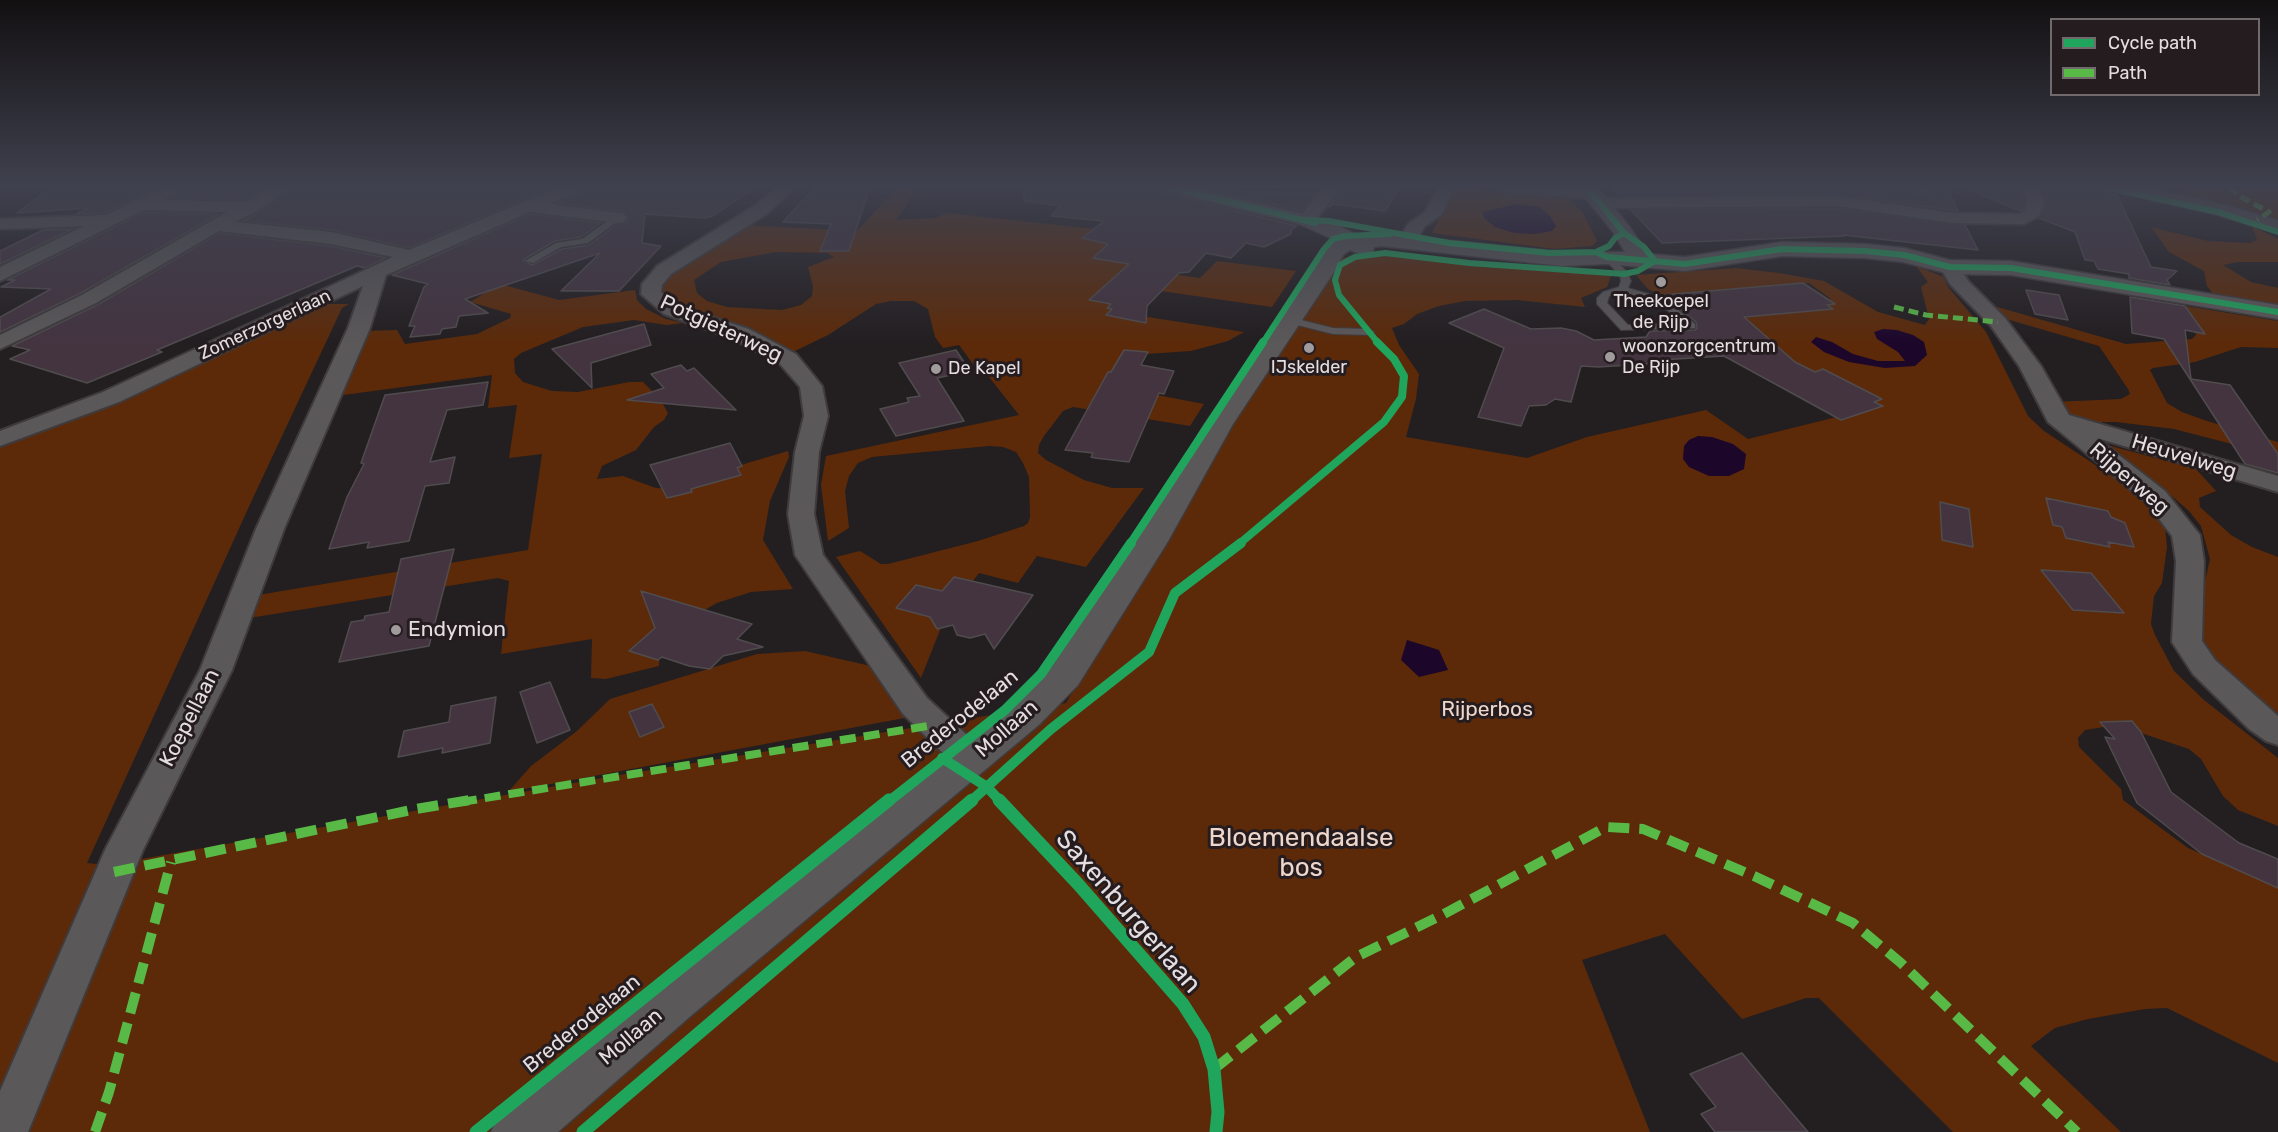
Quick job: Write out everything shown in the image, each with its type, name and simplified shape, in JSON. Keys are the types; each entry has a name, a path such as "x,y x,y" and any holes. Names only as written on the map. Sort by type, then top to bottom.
{"street":[{"path":"0,275 69,240"},
{"path":"0,343 89,299 194,240"},
{"path":"341,240 410,256"},
{"name":"Zomerzorgerlaan","path":"7,431 111,397 328,296 373,287 410,256 448,240"},
{"name":"Potgieterweg","path":"712,240 664,270 652,284 651,294 671,310 741,334 788,360 811,386 816,416 807,452 801,514 809,555 915,705 957,746 975,757"},
{"path":"1350,240 1359,245 1574,268 1622,256"},
{"path":"1359,245 1375,240 1573,260 1622,256 1685,264 1782,249 1827,249 1904,255 1950,267 2011,268 2278,312"},
{"path":"1622,240 1622,256"},
{"name":"Mollaan","path":"518,1132 676,999 1026,715 1065,676 1151,543 1219,424 1289,321 1325,269 1359,245"},
{"name":"Rijperweg","path":"1950,267 1960,284 1998,322 2030,366 2056,417 2156,497 2179,525 2186,535 2190,561 2187,642 2204,667 2261,721 2278,733"},
{"path":"328,296 373,287"},
{"name":"Koepellaan","path":"5,1132 124,850 216,670 270,529 373,287"},
{"name":"Heuvelweg","path":"2056,417 2278,484"}],"lane":[{"path":"530,261 559,245 587,240"},
{"path":"1622,256 1626,281 1623,289"},
{"path":"1623,289 1652,298 1668,306 1691,326 1625,328 1602,304 1602,298 1606,294 1623,289"},
{"path":"1289,321 1333,331 1369,332"}],"green space":[{"path":"720,240 1095,240 1150,253 1142,270 1200,278 1217,261 1296,271 1272,307 1112,284 1122,303 1116,312 1244,332 1228,341 1191,351 1132,355 1110,386 1204,404 1190,426 1073,407 1063,411 1044,436 1038,453 1046,460 1084,480 1112,488 1144,488 1086,567 1037,556 1018,583 979,573 944,620 921,678 836,557 860,551 881,564 888,564 978,541 1024,526 1030,517 1029,477 1016,452 1003,447 989,446 872,457 858,463 849,476 845,491 849,528 828,541 821,485 826,456 1019,415 989,377 981,375 959,345 943,348 935,337 928,309 914,301 891,301 876,304 828,335 793,352 759,333 675,305 660,291 668,274","holes":["776,252 827,253 834,257 808,267 813,286 812,296 801,305 782,310 727,307 707,301 697,293 694,280 721,262"]},
{"path":"1484,240 1597,241 1592,246 1555,249"},
{"path":"2160,240 2250,243 2257,240 2278,240 2278,262 2238,262 2223,265 2251,282 2278,288 2278,308 2213,294 2207,286 2204,271 2169,252"},
{"name":"Bloemendaalse bos","path":"1359,253 1611,276 1607,287 1581,298 1585,307 1517,300 1465,301 1439,306 1417,314 1404,324 1392,328 1399,345 1419,374 1416,399 1406,437 1527,458 1587,437 1706,410 1748,439 1865,410 1791,367 1724,308 1831,299 1809,283 1696,292 1696,313 1648,289 1636,275 1736,268 1779,273 1824,281 1878,312 1925,325 1929,319 1921,287 1928,282 1916,266 1944,277 1948,287 1986,332 2028,416 2044,431 2127,486 2153,511 2165,528 2167,547 2162,583 2154,596 2151,624 2155,635 2174,671 2204,700 2278,758 2278,826 2238,810 2223,796 2201,759 2189,749 2138,732 2104,727 2085,730 2078,738 2079,747 2121,789 2123,800 2188,848 2278,887 2278,1063 2167,1008 2145,1009 2088,1019 2055,1028 2031,1046 2121,1132 1953,1132 1819,998 1806,998 1742,1019 1665,934 1582,960 1650,1132 0,1132 0,443 321,304 349,304 342,308 252,500 87,863 107,865 613,776 1066,703 1223,435 1337,260"},
{"path":"500,284 559,300 635,290 637,300 646,309 666,319 683,323 667,325 634,320 583,327 521,353 514,359 515,373 523,382 552,391 578,392 629,382 643,382 660,399 668,413 664,420 654,427 636,450 602,466 597,479 623,476 656,488 671,489 707,475 788,451 789,457 770,501 763,540 793,589 751,592 717,603 681,623 660,643 659,666 606,679 591,678 592,639 501,654 509,581 498,578 243,619 252,596 528,550 542,454 509,458 517,405 488,408 492,375 336,396 362,331 397,330 405,344 477,334 510,318 511,314 470,302"},
{"path":"1994,306 2126,344 2192,339 2196,335 2185,306 2278,321 2278,348 2241,347 2195,362 2150,370 2167,403 2182,412 2207,421 2278,442 2278,456 2174,429 2116,422 2070,422 2053,402 2121,399 2130,394 2128,389 2099,346 2003,318"},
{"path":"2089,440 2196,469 2216,491 2199,498 2200,507 2231,535 2252,547 2278,557 2278,722 2218,668 2201,642 2203,590 2210,559 2201,526 2189,511 2167,492"},
{"path":"805,651 875,667 910,717 508,792 531,766 577,731 610,699 757,654"}],"shaded area":[{"path":"1883,329 1913,335 1924,342 1927,355 1915,366 1885,368 1849,362 1824,352 1811,342 1816,337 1832,342 1853,354 1878,361 1905,361 1898,352 1877,339 1874,332"},
{"path":"1698,436 1712,437 1733,444 1746,454 1744,469 1729,476 1709,476 1689,467 1683,459 1684,446 1689,440"},
{"path":"1407,640 1439,650 1448,670 1419,677 1401,660"}],"building":[{"path":"23,240 50,240 0,264 0,251"},
{"path":"88,240 174,240 81,293 0,332 0,317 51,289 1,287 15,280 7,280"},
{"path":"207,240 278,240 331,246 386,258 365,268 357,266 157,350 162,352 87,383 10,359 30,350 12,346 97,305"},
{"path":"374,240 428,240 409,248"},
{"path":"472,240 563,240 555,241 523,260 532,265 562,249 589,245 596,240 642,240 642,243 661,246 619,291 561,291 600,253 465,299 488,313 459,316 456,327 442,329 440,334 410,337 415,326 409,326 424,287 428,284 392,275"},
{"path":"825,240 853,240 849,251 820,251"},
{"path":"1090,240 1279,240 1264,247 1246,243 1231,258 1206,253 1189,272 1179,273 1147,306 1146,323 1106,315 1112,309 1107,308 1111,304 1089,300 1129,264 1093,258 1108,244"},
{"path":"1659,240 1745,240 1662,243"},
{"path":"1886,240 1973,240 1978,250"},
{"path":"2078,240 2138,240 2151,267 2177,271 2167,280 2170,285 2129,278 2129,274 2098,269 2094,261 2085,260"},
{"path":"1803,283 1835,304 1827,305 1833,309 1744,317 1795,362 1815,372 1823,369 1882,399 1874,402 1883,406 1841,420 1724,356 1660,360 1662,363 1581,366 1571,402 1555,399 1546,405 1529,406 1521,426 1478,417 1504,348 1449,323 1484,309 1531,329 1561,328 1576,331 1594,340 1646,337 1650,331 1695,330 1697,328 1696,322 1662,295"},
{"path":"2026,290 2059,295 2068,320 2035,314"},
{"path":"2130,297 2185,306 2205,334 2185,330 2191,379 2230,385 2278,454 2278,473 2245,464 2164,339 2132,333"},
{"path":"644,324 651,345 591,363 592,388 552,349"},
{"path":"956,350 970,371 937,378 964,421 896,436 880,409 909,402 907,398 920,396 899,363"},
{"path":"1124,350 1148,352 1141,365 1174,371 1164,394 1159,393 1129,462 1095,458 1091,457 1093,453 1065,450 1108,372 1111,372"},
{"path":"681,365 687,371 694,368 736,410 627,400 664,388 651,374"},
{"path":"488,382 483,405 447,410 430,462 455,457 449,483 425,486 409,541 367,548 369,542 329,549 347,497 364,464 361,463 385,395"},
{"path":"730,443 742,466 737,468 741,475 667,498 650,465"},
{"path":"2046,498 2108,511 2111,517 2125,523 2134,547 2108,542 2110,547 2066,538 2062,527 2053,525"},
{"path":"1940,502 1969,509 1973,547 1942,540"},
{"path":"454,549 429,646 339,662 351,622 364,620 365,616 389,612 401,559"},
{"path":"2041,570 2091,573 2124,613 2073,610"},
{"path":"954,577 1033,595 994,649 985,634 970,638 957,635 953,625 937,629 930,617 896,608 916,585 942,591"},
{"path":"641,591 752,624 737,639 763,647 723,656 710,669 689,666 662,657 658,660 629,651 655,628"},
{"path":"550,682 570,730 537,743 520,692"},
{"path":"496,697 490,743 442,753 443,748 398,757 404,731 449,722 451,706"},
{"path":"652,704 664,727 640,737 629,712"},
{"path":"2132,721 2141,732 2171,792 2239,843 2278,859 2278,888 2202,854 2137,803 2105,737 2115,739 2100,722"},
{"path":"1742,1053 1808,1132 1715,1132 1701,1114 1716,1107 1690,1074"}],"marked path":[{"path":"1894,307 1926,315 1998,322"},
{"path":"114,872 416,809 934,725"},
{"path":"1214,1069 1356,957 1444,914 1606,827 1643,829 1754,876 1853,923 1901,963 2077,1132"},
{"path":"95,1132 109,1092 171,862"}],"cycle path":[{"name":"Brederodelaan","path":"476,1132 1005,710 1041,674 1091,603 1324,249 1332,240"},
{"path":"1432,240 1549,253 1596,252 1609,246 1614,240"},
{"path":"1634,240 1644,247 1655,261"},
{"path":"1596,252 1607,257 1685,264 1782,249 1865,251 1904,255 1950,267 2011,268 2278,312"},
{"path":"583,1132 987,787 1051,729 1149,652 1175,593 1266,524 1384,422 1402,397 1404,376 1394,359 1383,349 1339,295 1335,280 1340,265 1355,257 1385,253 1469,263 1624,274 1638,271 1655,261"},
{"name":"Brederodelaan","path":"942,758 987,787 1078,884 1183,1004 1204,1037 1214,1069 1218,1112 1216,1132"}],"place":[{"name":"Theekoepel de Rijp","path":"1661,282"},
{"name":"IJskelder","path":"1309,348"},
{"name":"woonzorgcentrum De Rijp","path":"1610,357"},
{"name":"De Kapel","path":"936,369"},
{"name":"Endymion","path":"396,630"}],"park label":[{"name":"Rijperbos","path":"1487,710"}]}
